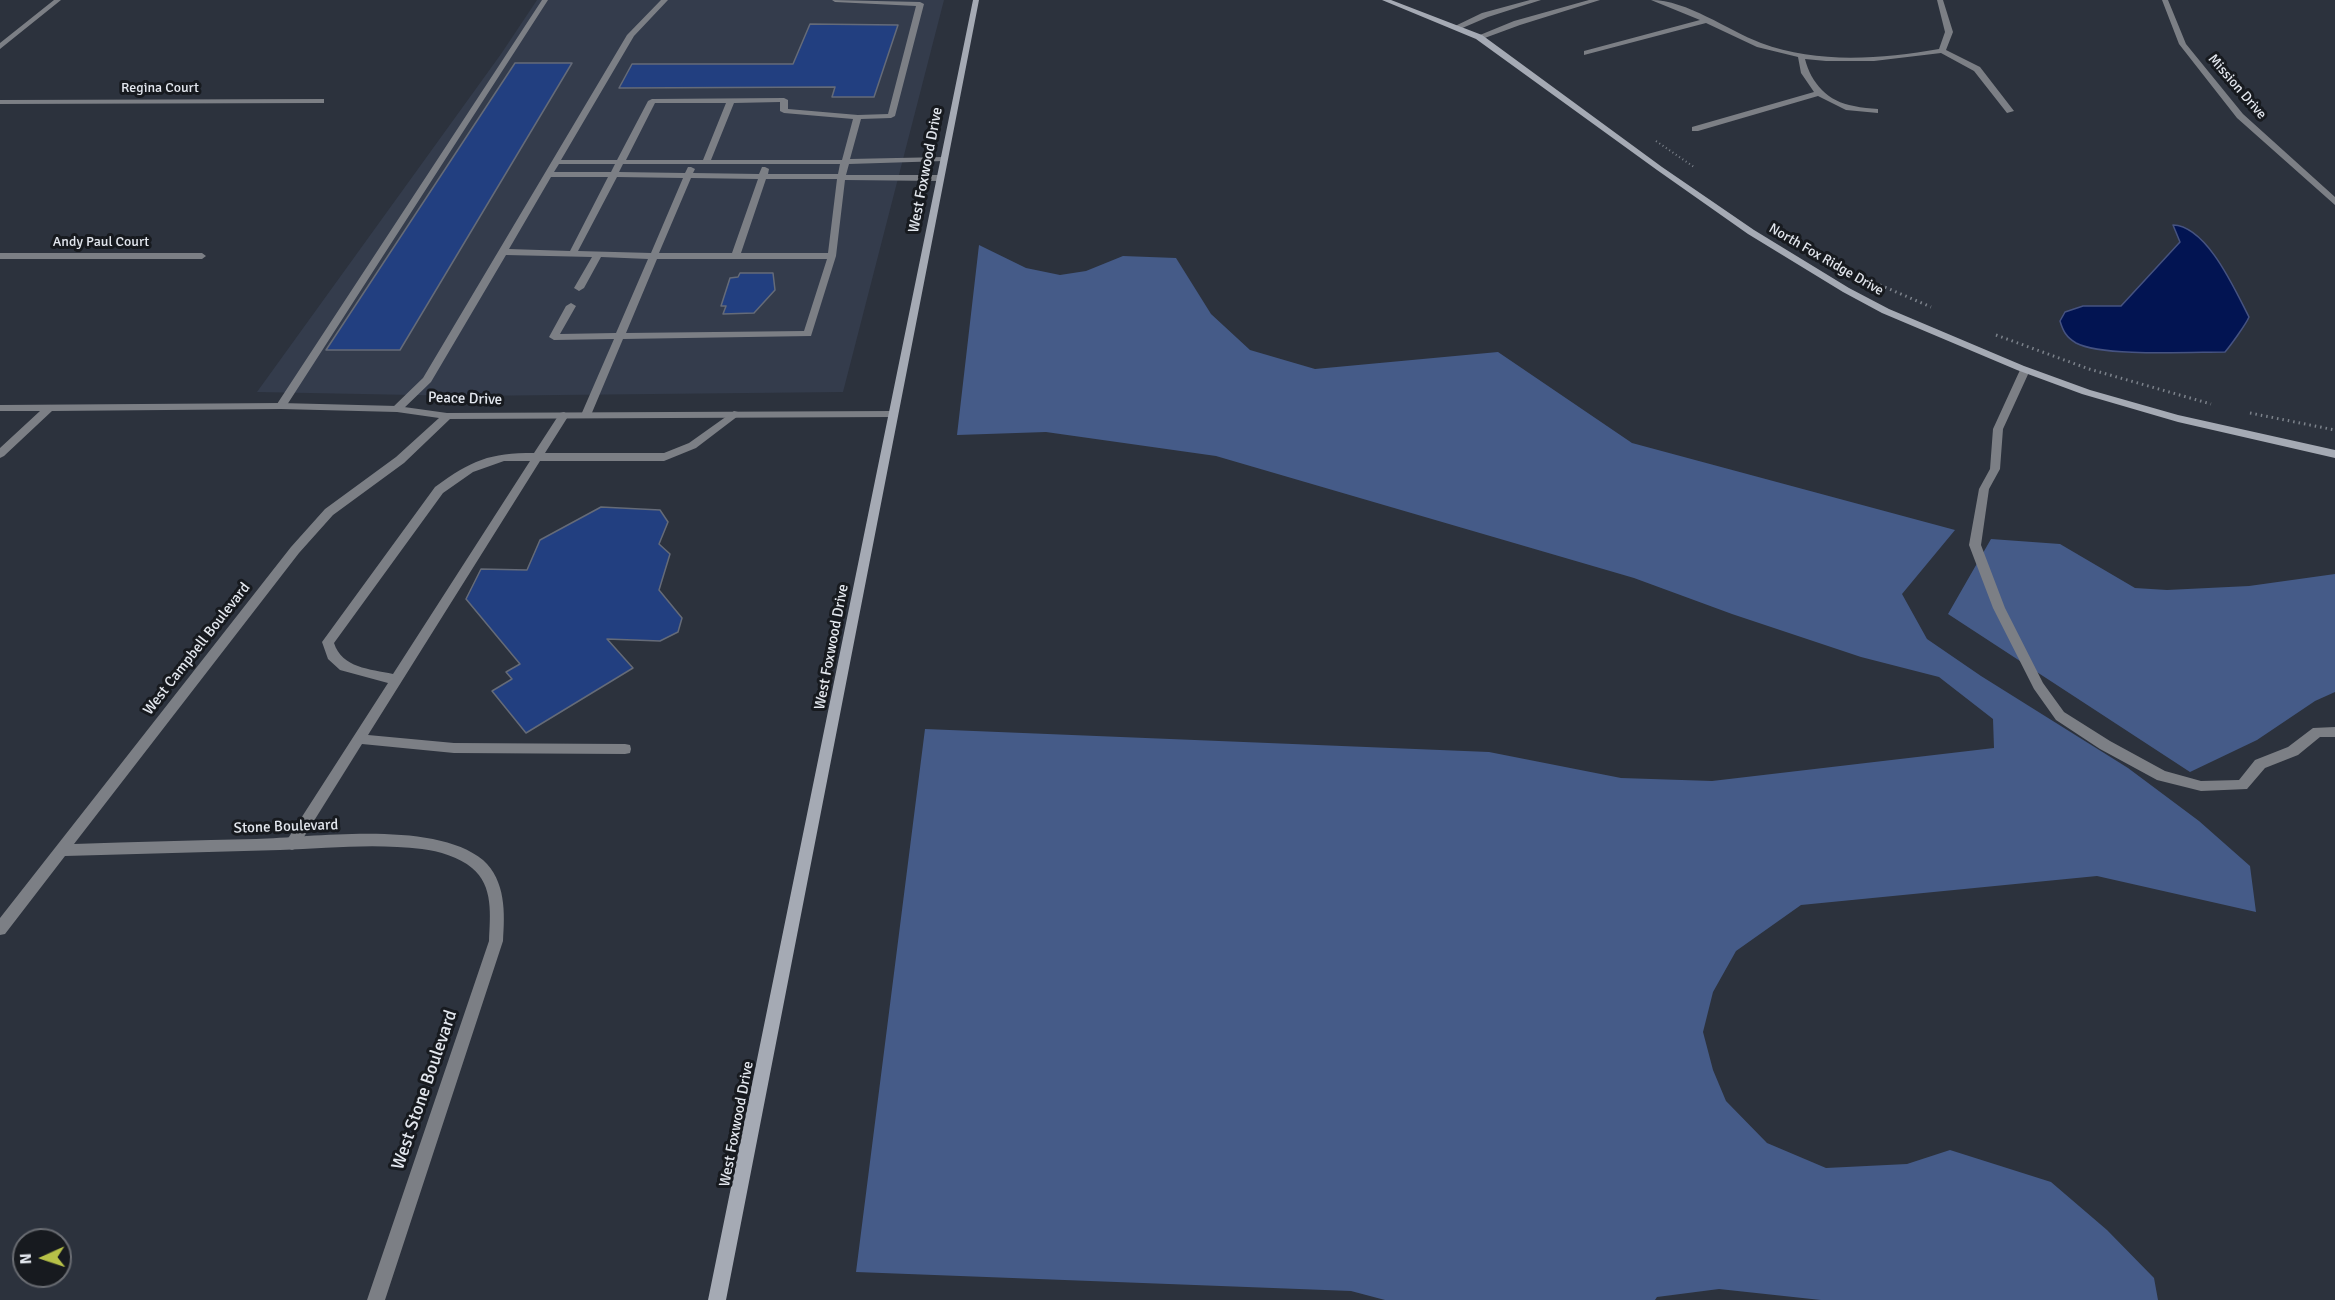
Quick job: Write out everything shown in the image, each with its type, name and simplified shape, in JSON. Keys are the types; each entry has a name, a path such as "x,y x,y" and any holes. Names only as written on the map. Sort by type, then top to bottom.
{"main road":[{"name":"West Foxwood Drive","path":"717,1300 976,0"},
{"name":"North Fox Ridge Drive","path":"1385,0 1479,37 1723,213 1848,292 2025,370 2087,392 2165,414 2335,454"}],"street":[{"path":"0,47 58,0"},
{"path":"281,406 545,0"},
{"path":"397,409 427,380 631,35 665,0"},
{"path":"573,253 652,101 784,100 784,111 858,117 891,116 921,4 835,0"},
{"path":"1458,27 1485,15 1538,0"},
{"path":"1479,37 1517,23 1597,0"},
{"path":"1654,0 1708,20 1762,46 1801,56 1904,58 1942,51 1977,69 2010,111"},
{"path":"1940,0 1949,32 1942,51"},
{"name":"Mission Drive","path":"2165,0 2183,44 2240,116 2335,202"},
{"path":"1587,53 1708,20"},
{"path":"1801,56 1806,73 1819,93 1849,108 1875,111"},
{"path":"1695,129 1819,93"},
{"name":"Regina Court","path":"0,102 321,101"},
{"path":"706,162 731,101"},
{"path":"571,306 554,337 808,334 832,256 841,177 858,117"},
{"path":"556,162 844,162 944,159"},
{"path":"586,415 694,162"},
{"path":"736,256 767,162"},
{"path":"548,174 940,178"},
{"path":"503,252 654,256 832,256"},
{"path":"579,288 598,254"},
{"name":"Andy Paul Court","path":"0,256 202,256"},
{"path":"2025,370 1998,429 1995,469 1984,489 1975,545 1999,608 2038,686 2060,716 2105,745 2162,776 2201,786 2242,785 2260,764 2293,751 2317,732 2335,732"},
{"name":"Peace Drive","path":"0,408 281,406 397,409 447,416 893,414"},
{"path":"0,454 49,408"},
{"path":"397,680 344,667 332,656 328,642 439,490 460,474 484,461 504,457 538,455 664,457 676,454 689,450 734,414"},
{"path":"292,844 564,415"},
{"name":"West Campbell Boulevard","path":"0,929 295,550 329,512 400,460 447,416"},
{"path":"360,739 454,748 625,749"},
{"name":"Stone Boulevard","path":"61,850 410,841 467,857 492,880 494,889"},
{"name":"West Stone Boulevard","path":"376,1300 496,941 498,908 494,889"}],"path":[{"path":"1655,140 1700,172"},
{"path":"1880,284 1941,312"},
{"path":"1992,334 2089,369 2218,406"},
{"path":"2241,411 2335,430"}],"shaded area":[{"path":"537,0 944,0 843,392 466,396 257,392 501,54"},
{"path":"2173,225 2185,228 2208,247 2228,276 2249,317 2225,352 2126,352 2089,347 2076,343 2070,338 2060,321 2065,312 2083,306 2121,306 2180,242"},
{"path":"979,245 1026,268 1060,275 1086,271 1123,256 1176,258 1211,314 1250,350 1315,369 1498,352 1632,443 1955,530 1902,594 1927,639 1981,676 2128,768 2199,821 2250,866 2256,912 2097,876 1801,905 1736,951 1713,992 1703,1032 1713,1070 1726,1101 1767,1143 1826,1168 1907,1164 1950,1150 2051,1182 2107,1230 2154,1278 2158,1300 1821,1300 1719,1289 1657,1297 1655,1300 1385,1300 1351,1291 856,1272 925,729 1489,752 1621,778 1712,781 1994,748 1993,719 1939,677 1861,657 1634,578 1216,456 1046,432 957,435"},
{"path":"1991,539 2060,544 2135,588 2167,590 2249,586 2335,574 2335,692 2315,701 2257,740 2190,772 1948,614"}],"building":[{"path":"810,24 898,25 874,97 832,97 835,87 619,88 632,64 793,64"},
{"path":"515,63 572,63 400,350 326,350"},
{"path":"740,273 773,273 775,290 754,313 723,314 726,306 721,306 730,278 738,277"},
{"path":"601,507 660,510 668,522 659,544 670,554 659,590 682,618 678,632 660,641 607,639 633,668 526,733 492,691 512,679 506,672 520,664 466,599 481,569 527,570 540,540"}]}
